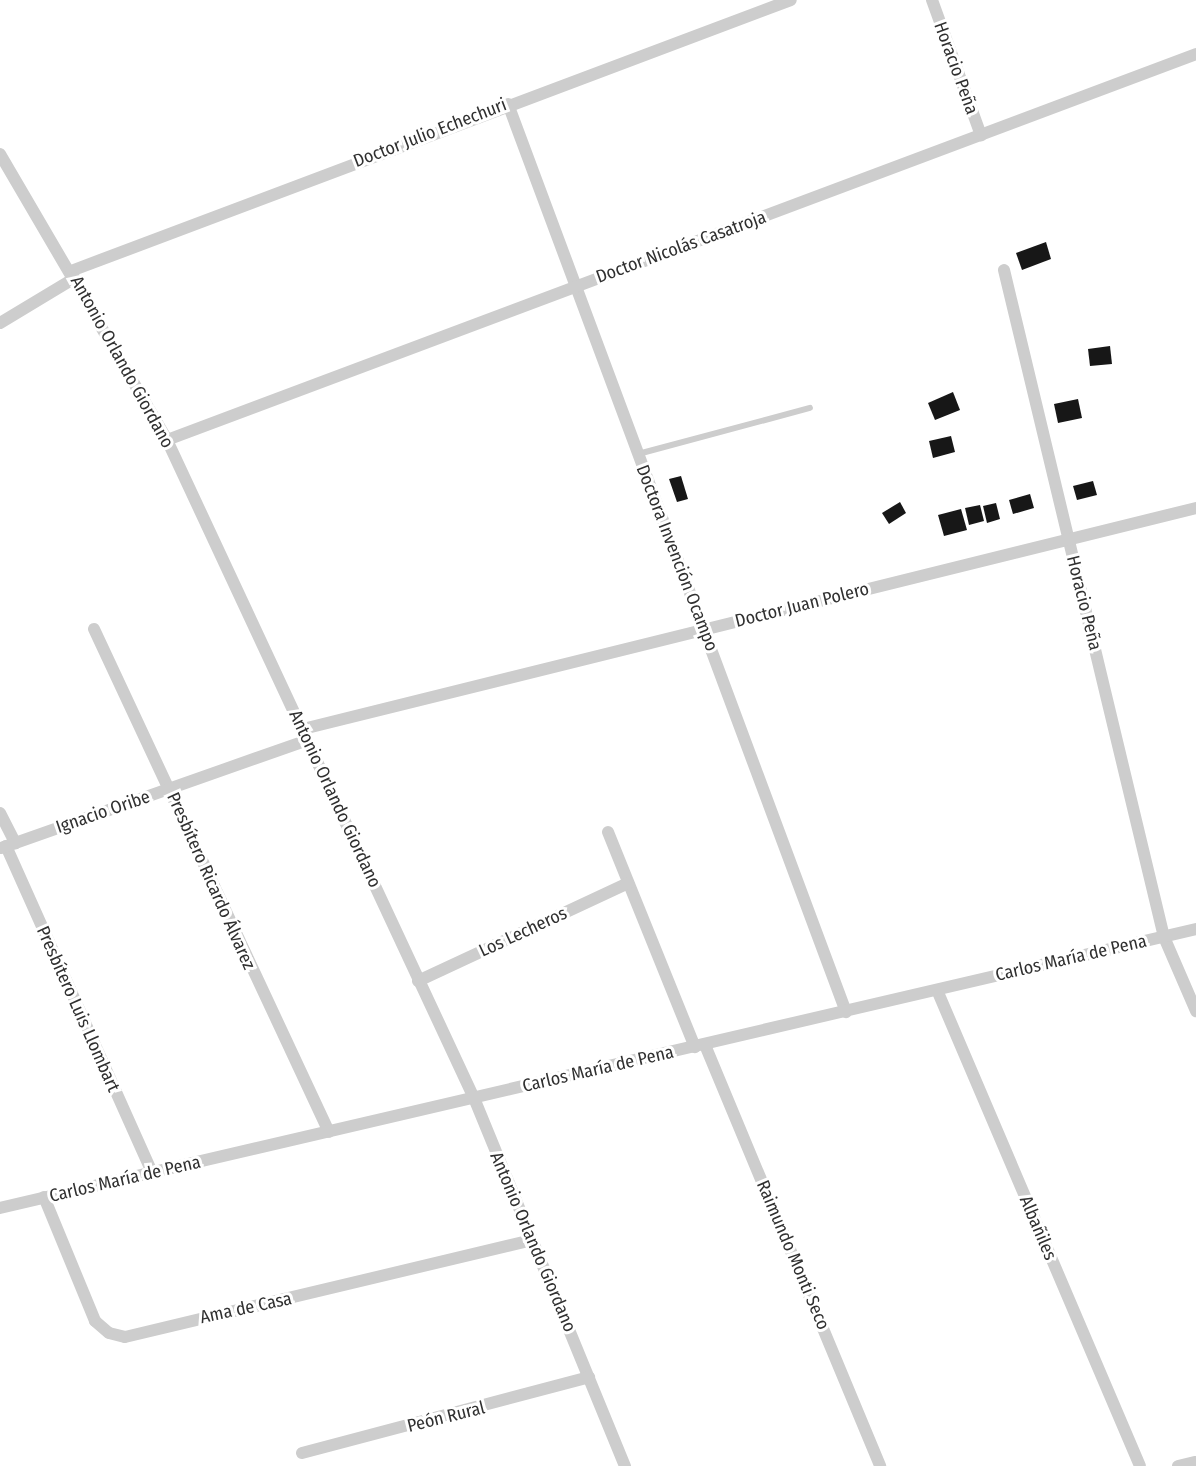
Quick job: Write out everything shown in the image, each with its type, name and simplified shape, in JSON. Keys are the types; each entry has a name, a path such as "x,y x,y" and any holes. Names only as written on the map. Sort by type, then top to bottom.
{"street":[{"name":"Doctor Julio Echechuri","path":"0,323 73,274 508,104 791,0"},
{"name":"Horacio Peña","path":"932,0 981,135"},
{"name":"Doctor Nicolás Casatroja","path":"167,440 1196,54"},
{"name":"Doctora Invención Ocampo","path":"508,104 846,1012"},
{"name":"Antonio Orlando Giordano","path":"0,154 73,274 167,440 474,1098 625,1466"},
{"name":"Horacio Peña","path":"1005,270 1164,937 1196,1011"},
{"name":"Doctor Juan Polero","path":"306,734 704,629 1196,508"},
{"name":"Presbítero Ricardo Álvarez","path":"94,629 171,789 243,955 329,1132"},
{"name":"Ignacio Oribe","path":"7,846 171,789 306,734"},
{"name":"Presbítero Luis Llombart","path":"0,813 7,846 152,1172"},
{"name":"Raimundo Monti Seco","path":"608,832 880,1466"},
{"name":"Los Lecheros","path":"418,981 628,883"},
{"name":"Carlos María de Pena","path":"0,1207 1196,929"},
{"name":"Albañiles","path":"937,990 1140,1466"},
{"name":"Ama de Casa","path":"44,1197 90,1311 103,1329 125,1337 531,1240"},
{"name":"Peón Rural","path":"303,1453 589,1377"},
{"path":"1178,1466 1196,1462"}],"lane":[{"path":"637,454 810,408"}],"building":[{"path":"1046,242 1051,259 1022,270 1016,253"},
{"path":"1110,346 1112,364 1090,366 1088,349"},
{"path":"953,392 960,410 935,420 928,403"},
{"path":"1078,399 1082,418 1058,423 1054,404"},
{"path":"951,436 955,452 933,458 929,441"},
{"path":"681,476 688,499 677,502 669,479"},
{"path":"1093,481 1097,495 1077,500 1073,486"},
{"path":"1030,494 1034,508 1013,514 1009,500"},
{"path":"900,502 906,513 889,524 882,513"},
{"path":"996,503 1000,519 987,523 983,506"},
{"path":"980,505 984,521 969,525 965,508"},
{"path":"961,509 967,530 944,536 938,515"}]}
